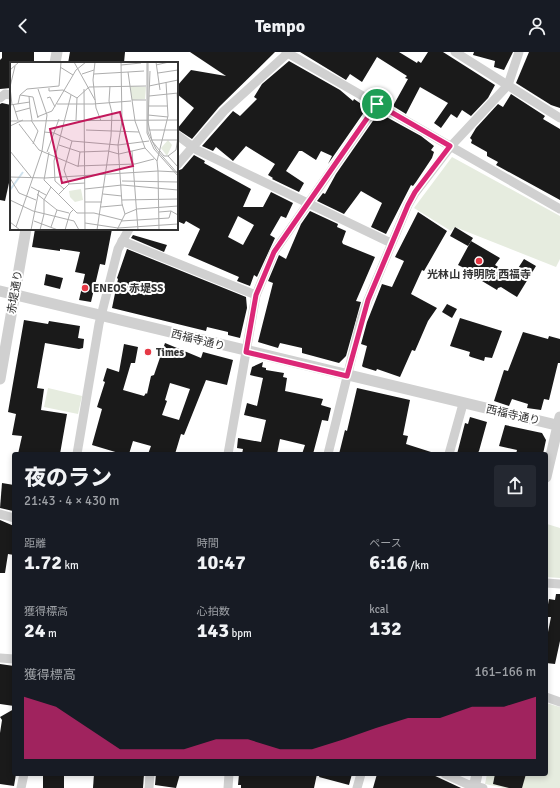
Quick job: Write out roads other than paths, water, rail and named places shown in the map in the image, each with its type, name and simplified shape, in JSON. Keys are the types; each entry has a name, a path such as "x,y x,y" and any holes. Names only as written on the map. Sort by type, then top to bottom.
{"street":[{"path":"55,62 57,52"},
{"path":"178,164 224,111 287,52 560,209"},
{"path":"455,52 560,118"},
{"path":"328,452 347,376 368,300 391,243 415,192 450,146 508,86 519,52"},
{"path":"0,98 5,94 10,94"},
{"path":"228,452 256,295 274,252 377,104"},
{"path":"178,136 191,147 391,243"},
{"name":"赤堤通り","path":"0,379 26,230"},
{"path":"77,452 101,316 122,241 128,230"},
{"path":"122,241 256,295"},
{"name":"西福寺通り","path":"0,291 463,404 559,423"},
{"path":"450,452 463,404"},
{"path":"548,469 559,423"},
{"path":"0,514 12,517"},
{"path":"548,583 560,584"},
{"path":"0,658 12,659"},
{"path":"548,698 560,702"},
{"path":"21,788 24,776"},
{"path":"149,788 150,776"},
{"path":"228,788 229,776"},
{"path":"357,788 360,776"},
{"path":"450,776 477,787 477,776"}],"place":[{"name":"光林山 持明院 西福寺","path":"479,261"},
{"name":"ENEOS 赤堤SS","path":"85,288"},
{"name":"Times","path":"148,352"}]}
